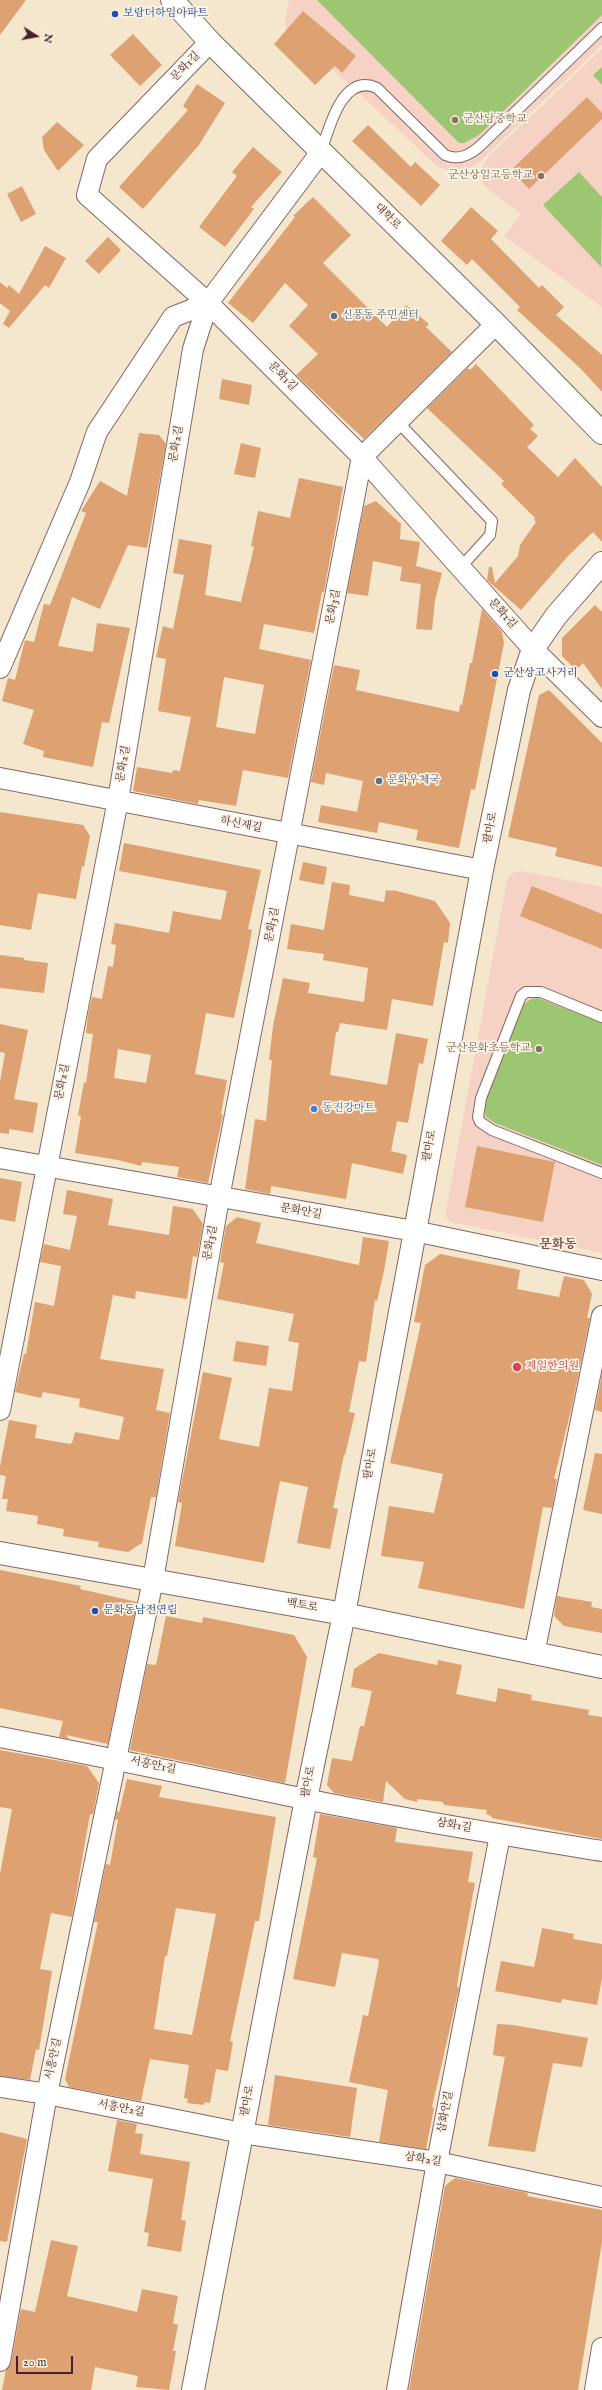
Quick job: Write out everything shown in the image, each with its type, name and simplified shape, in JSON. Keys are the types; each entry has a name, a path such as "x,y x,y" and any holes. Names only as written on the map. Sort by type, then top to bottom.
{"street":[{"name":"대학로","path":"172,0 210,42 496,324 602,433"},
{"name":"문화1길","path":"210,42 97,159 87,195 208,303 362,457 533,649 602,717"},
{"name":"문화2길","path":"0,1410 118,800 194,349 208,303 321,152"},
{"path":"0,668 80,482 97,432 173,317 208,303"},
{"path":"362,457 496,324"},
{"name":"문화3길","path":"116,1758 153,1580 219,1198 291,834 362,457"},
{"name":"팔마로","path":"193,2390 306,1799 344,1614 414,1231 482,870 518,690 533,649 556,616 602,563"},
{"name":"하신재길","path":"0,778 482,870"},
{"name":"문화안길","path":"0,1158 219,1198 414,1231 602,1270"},
{"path":"534,1654 602,1316"},
{"name":"백토로","path":"0,1553 344,1614 602,1667"},
{"name":"서흥안1길","path":"0,1737 116,1758 306,1799"},
{"name":"서흥안길","path":"0,2361 47,2094 116,1758"},
{"name":"삼화1길","path":"306,1799 500,1835 602,1851"},
{"name":"삼화안길","path":"398,2390 437,2162 500,1835"},
{"name":"서흥안2길","path":"0,2088 47,2094 242,2133"},
{"name":"삼화2길","path":"242,2133 437,2162 602,2197"},
{"path":"595,2390 602,2348"}],"lane":[{"path":"321,152 330,122 342,100 357,87 370,85 377,88 445,155 454,158 464,157 480,146 602,28"},
{"path":"398,422 492,521 490,535 461,567"},
{"path":"602,1017 541,992 526,992 521,996 481,1098 478,1116 480,1122 492,1130 602,1173"}],"shaded area":[{"name":"군산남중학교","path":"289,0 602,0 602,45 476,165 466,169 447,170 438,167 347,82 286,30 285,21"},
{"name":"군산상일고등학교","path":"602,49 602,307 504,236 521,214 488,189 482,182 481,174 483,165 490,155"},
{"name":"군산문화초등학교","path":"522,871 602,887 602,1253 451,1222 445,1216 507,880 512,873"}],"green space":[{"name":"군산남중학교","path":"317,0 602,0 602,15 479,135 464,143 459,143"},
{"path":"602,67 602,85 593,75"},
{"path":"579,172 602,197 601,267 543,205"},
{"path":"538,998 602,1023 602,1165 495,1123 486,1117 488,1094 493,1078 524,1004 531,999"}],"building":[{"path":"0,0 26,0 0,35"},
{"path":"303,11 356,56 342,73 335,66 315,85 274,44"},
{"path":"133,34 162,65 140,86 110,55"},
{"path":"197,84 225,103 199,145 143,209 119,187 188,110 183,106"},
{"path":"587,97 602,113 602,119 529,189 511,170"},
{"path":"57,122 84,145 58,171 44,150 42,137"},
{"path":"368,125 411,167 415,162 440,185 421,206 352,141"},
{"path":"253,147 282,172 251,207 254,209 225,247 199,227 237,176 232,172"},
{"path":"22,186 36,214 21,222 7,194"},
{"path":"313,197 351,235 323,263 387,327 406,305 429,324 426,327 452,352 364,439 296,375 318,354 289,326 308,305 285,283 253,323 228,303 295,217 293,216"},
{"path":"471,207 498,231 491,239 539,288 542,285 564,307 556,315 602,355 602,392 581,369 517,310 520,307 472,259 467,265 441,241"},
{"path":"108,237 121,250 99,274 85,261"},
{"path":"45,246 66,258 49,288 45,285 9,328 3,324 10,311 0,303 0,282 7,288 9,285 19,294"},
{"path":"476,364 534,425 530,429 538,436 527,447 558,477 575,458 602,487 602,542 593,532 568,556 521,610 487,580 489,567 492,567 495,583 518,556 520,545 536,522 534,520 535,518 501,484 504,481 427,408 468,368 470,370"},
{"path":"222,379 252,385 249,405 219,399"},
{"path":"139,433 159,435 166,444 147,548 128,545 100,609 72,597 58,646 93,652 97,623 130,628 109,723 102,722 93,767 43,757 44,751 23,744 34,710 2,701 8,678 15,680 25,640 34,642 44,604 50,605 86,513 81,511 100,481 127,496"},
{"path":"241,443 261,448 255,478 234,474"},
{"path":"299,478 343,487 324,592 322,592 314,633 264,624 259,649 311,660 288,778 243,770 236,806 199,800 198,804 133,791 137,767 172,773 173,770 180,771 191,717 158,711 166,659 156,657 163,626 173,629 184,575 173,573 179,539 212,545 205,595 241,602 254,547 251,546 258,511 290,518","holes":["224,677 264,685 255,734 216,727"]},
{"path":"376,501 401,524 400,539 420,542 416,566 442,573 435,600 432,630 416,629 421,584 400,581 402,567 373,561 368,596 347,593 364,506"},
{"path":"595,605 602,612 602,689 583,663 576,670 562,656 562,638"},
{"path":"482,609 502,632 504,643 475,790 471,789 459,848 416,840 418,830 379,822 377,833 318,822 321,805 357,812 363,781 326,773 324,785 311,782 334,665 360,670 356,690 459,712 460,705 462,705 470,663 472,663"},
{"path":"549,690 602,743 602,867 555,856 557,848 508,837 539,695"},
{"path":"0,812 83,825 90,836 84,867 82,866 76,899 38,893 31,930 0,925"},
{"path":"124,843 261,870 248,929 252,930 234,1018 206,1013 195,1074 227,1080 221,1114 223,1115 208,1183 177,1177 179,1167 142,1162 141,1166 118,1160 75,1153 81,1116 78,1115 84,1082 86,1083 93,1034 86,1033 88,1015 92,997 102,999 108,966 113,967 116,945 111,944 115,923 169,933 173,911 221,920 227,891 119,871","holes":["118,1049 151,1055 146,1083 114,1078"]},
{"path":"303,862 327,867 324,885 299,880"},
{"path":"332,882 350,885 349,895 384,902 386,890 393,890 435,901 450,923 448,943 444,942 433,1006 392,999 387,1030 340,1023 338,1032 336,1032 330,1075 387,1085 396,1033 428,1039 423,1064 419,1063 408,1123 397,1121 391,1151 407,1155 403,1174 352,1163 346,1199 271,1186 270,1194 245,1189 255,1119 266,1121 272,1060 269,1060 273,1026 283,978 310,983 308,993 364,1002 368,968 323,960 324,954 287,949 291,924 324,930"},
{"path":"532,886 602,914 602,949 520,916"},
{"path":"0,955 48,963 44,993 0,988"},
{"path":"0,1024 28,1030 14,1099 38,1103 33,1133 9,1129 9,1134 0,1133 0,1082 5,1053 0,1052"},
{"path":"477,1146 555,1162 543,1222 465,1207"},
{"path":"0,1178 22,1182 15,1222 0,1219"},
{"path":"67,1190 113,1199 108,1225 169,1235 173,1206 193,1209 203,1224 197,1257 193,1256 187,1299 136,1291 135,1299 113,1295 100,1359 164,1369 156,1410 170,1413 156,1497 151,1497 142,1543 128,1552 98,1547 99,1542 63,1536 64,1529 37,1524 38,1516 6,1511 8,1499 2,1499 6,1476 0,1475 0,1467 9,1420 37,1425 35,1438 70,1444 72,1443 75,1432 119,1440 124,1417 79,1407 80,1399 43,1392 41,1398 15,1392 24,1354 26,1354 35,1302 54,1306 61,1266 40,1262 44,1244 70,1250 77,1216 63,1214"},
{"path":"237,1217 261,1223 256,1243 359,1265 363,1237 389,1241 377,1301 375,1300 366,1362 359,1361 349,1412 355,1413 344,1455 333,1508 338,1509 330,1549 297,1543 308,1487 280,1481 264,1563 175,1546 182,1503 178,1502 203,1372 232,1378 219,1439 259,1447 269,1388 292,1391 299,1343 288,1341 294,1314 217,1299 224,1263 220,1262 226,1226"},
{"path":"440,1254 520,1270 517,1289 559,1297 564,1276 584,1280 592,1294 587,1318 590,1318 572,1406 554,1479 557,1479 552,1508 543,1507 524,1609 418,1588 424,1562 381,1556 389,1506 434,1513 443,1474 390,1463 421,1323 414,1322 425,1265"},
{"path":"236,1341 269,1346 266,1366 233,1361"},
{"path":"602,1374 602,1412 595,1410"},
{"path":"595,1453 602,1454 602,1514 583,1510"},
{"path":"0,1570 81,1586 80,1589 137,1602 108,1744 66,1735 69,1739 59,1737 63,1721 0,1708"},
{"path":"557,1596 592,1602 591,1607 602,1609 602,1633 564,1626 554,1616"},
{"path":"166,1616 202,1623 203,1617 294,1635 307,1657 285,1783 130,1750 147,1664 156,1665"},
{"path":"379,1653 437,1665 438,1660 462,1665 456,1694 496,1702 498,1688 532,1695 531,1700 589,1710 588,1715 602,1717 602,1839 492,1818 486,1814 487,1810 444,1805 443,1802 417,1799 417,1802 405,1799 386,1781 383,1802 334,1793 327,1785 332,1758 352,1761 360,1726 364,1726 372,1691 351,1687 354,1669"},
{"path":"0,1750 87,1766 99,1783 93,1814 90,1814 72,1917 51,1913 40,1969 52,1971 39,2050 36,2049 30,2080 0,2076 0,1874 12,1809 0,1807"},
{"path":"127,1779 162,1786 159,1797 276,1817 259,1921 255,1921 230,2041 233,2042 228,2071 216,2069 210,2103 205,2102 204,2105 187,2103 188,2099 184,2098 189,2065 150,2059 141,2101 69,2087 65,2079 98,1922 94,1922 106,1864 110,1865 118,1820 115,1819 117,1810 119,1813","holes":["176,1908 216,1914 192,2035 154,2029 165,1956 167,1956"]},
{"path":"320,1814 397,1828 395,1842 473,1852 468,1882 475,1883 462,1953 457,1987 459,1988 432,2107 434,2108 426,2149 379,2142 388,2090 349,2082 363,2015 368,2016 379,1962 378,1959 342,1953 335,1987 293,1979 317,1858 313,1857"},
{"path":"542,1928 574,1934 573,1939 602,1944 602,1978 597,2005 562,1999 561,2003 495,1991 501,1961 534,1967"},
{"path":"497,2024 513,2025 588,2038 582,2067 553,2063 535,2152 488,2146 505,2057 493,2055"},
{"path":"275,2075 357,2088 350,2137 268,2125"},
{"path":"117,2120 137,2124 135,2133 143,2134 140,2154 190,2162 181,2220 186,2221 181,2252 147,2246 149,2233 144,2232 153,2179 108,2171"},
{"path":"0,2132 27,2139 7,2242 0,2241"},
{"path":"455,2178 528,2193 527,2196 602,2210 602,2242 578,2390 409,2390 445,2186"},
{"path":"51,2240 78,2246 67,2296 137,2312 142,2289 178,2296 173,2323 178,2325 173,2351 176,2351 169,2390 136,2387 138,2376 95,2367 91,2390 2,2390 6,2370 11,2363 21,2309 35,2312"}],"place":[{"name":"보람더하임아파트","path":"115,14"},
{"name":"군산남중학교","path":"455,120"},
{"name":"군산상일고등학교","path":"541,176"},
{"name":"신풍동 주민센터","path":"334,316"},
{"name":"군산상고사거리","path":"495,674"},
{"name":"문화우체국","path":"379,781"},
{"name":"군산문화초등학교","path":"539,1049"},
{"name":"동진강마트","path":"314,1109"},
{"name":"제일한의원","path":"517,1367"},
{"name":"문화동남전연립","path":"95,1611"}],"district":[{"name":"문화동","path":"558,1245"}]}
